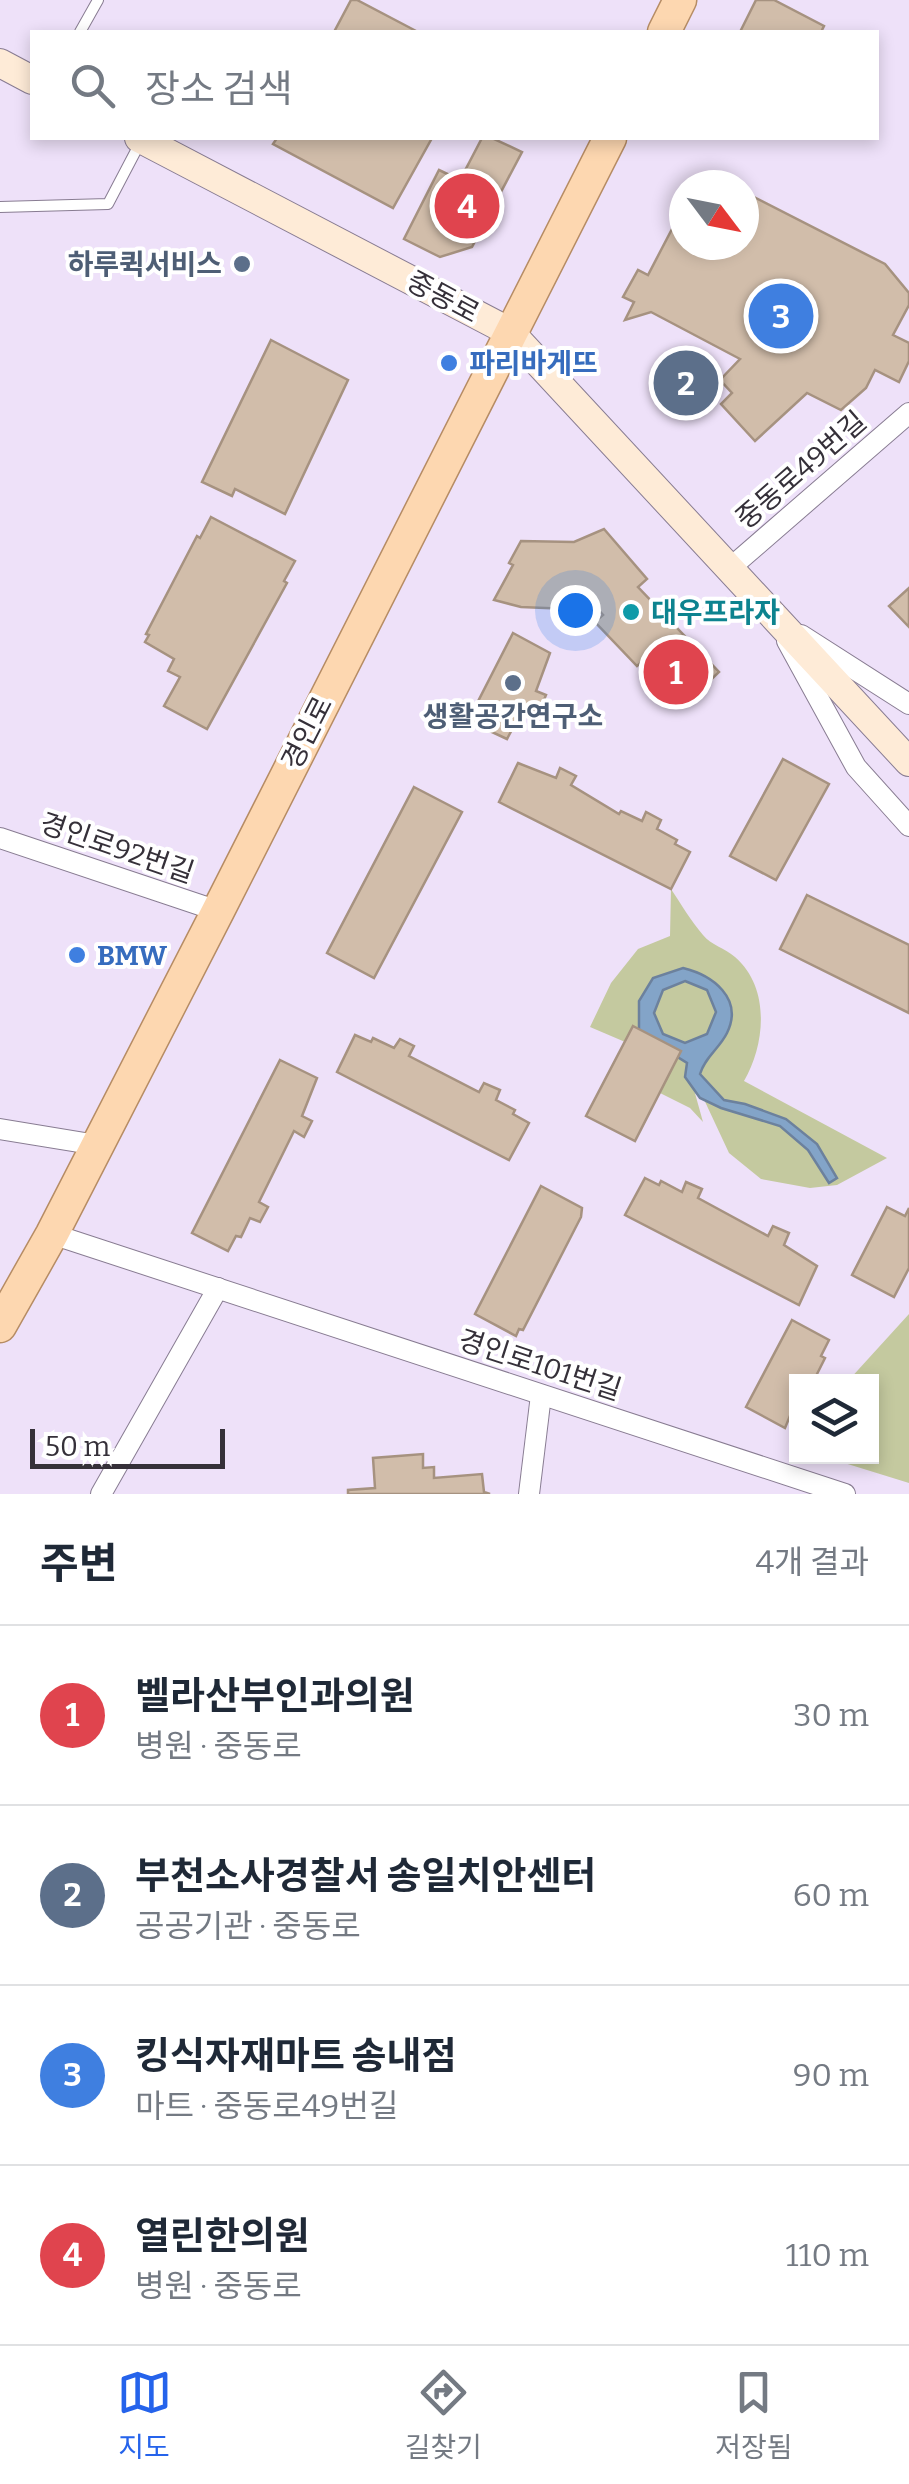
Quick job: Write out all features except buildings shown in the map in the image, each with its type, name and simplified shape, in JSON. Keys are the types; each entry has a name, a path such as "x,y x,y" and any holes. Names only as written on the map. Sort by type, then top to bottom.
{"main road":[{"path":"665,30 680,0"},
{"name":"경인로","path":"0,1326 98,1145 609,140"}],"street":[{"path":"0,63 30,79"},
{"name":"중동로","path":"145,140 510,332 909,762"},
{"name":"중동로49번길","path":"730,569 909,414"},
{"name":"중동로","path":"774,617 909,704"},
{"name":"중동로","path":"774,617 856,767 909,826"},
{"name":"경인로92번길","path":"0,838 218,911"},
{"path":"0,1129 98,1145"},
{"name":"경인로101번길","path":"52,1234 844,1494"},
{"path":"101,1494 218,1288"},
{"path":"529,1494 542,1395"}],"lane":[{"path":"81,30 98,0"},
{"path":"0,207 108,204 140,140"}],"green space":[{"path":"671,889 703,935 735,957 755,984 760,1034 744,1081 887,1158 837,1185 810,1188 761,1179 729,1153 686,1061 703,1122 690,1108 660,1093 672,1062 590,1027 611,983 638,949 670,936"},
{"path":"909,1314 909,1483 848,1464 879,1464 879,1374 854,1374"}],"water":[{"path":"683,968 704,976 722,990 731,1009 731,1020 724,1039 700,1074 724,1100 786,1119 817,1144 837,1178 829,1183 808,1150 780,1126 700,1098 685,1077 687,1063 639,1033 639,1001 653,978","holes":["685,981 707,990 716,1012 707,1034 685,1043 663,1034 654,1013 663,990"]}],"place":[{"name":"열린한의원","path":"467,206"},
{"name":"하루퀵서비스","path":"242,264"},
{"name":"킹식자재마트 송내점","path":"781,316"},
{"name":"파리바게뜨","path":"449,363"},
{"name":"부천소사경찰서 송일치안센터","path":"686,383"},
{"name":"대우프라자","path":"631,612"},
{"name":"벨라산부인과의원","path":"676,672"},
{"name":"생활공간연구소","path":"513,683"},
{"name":"BMW","path":"77,955"}]}
